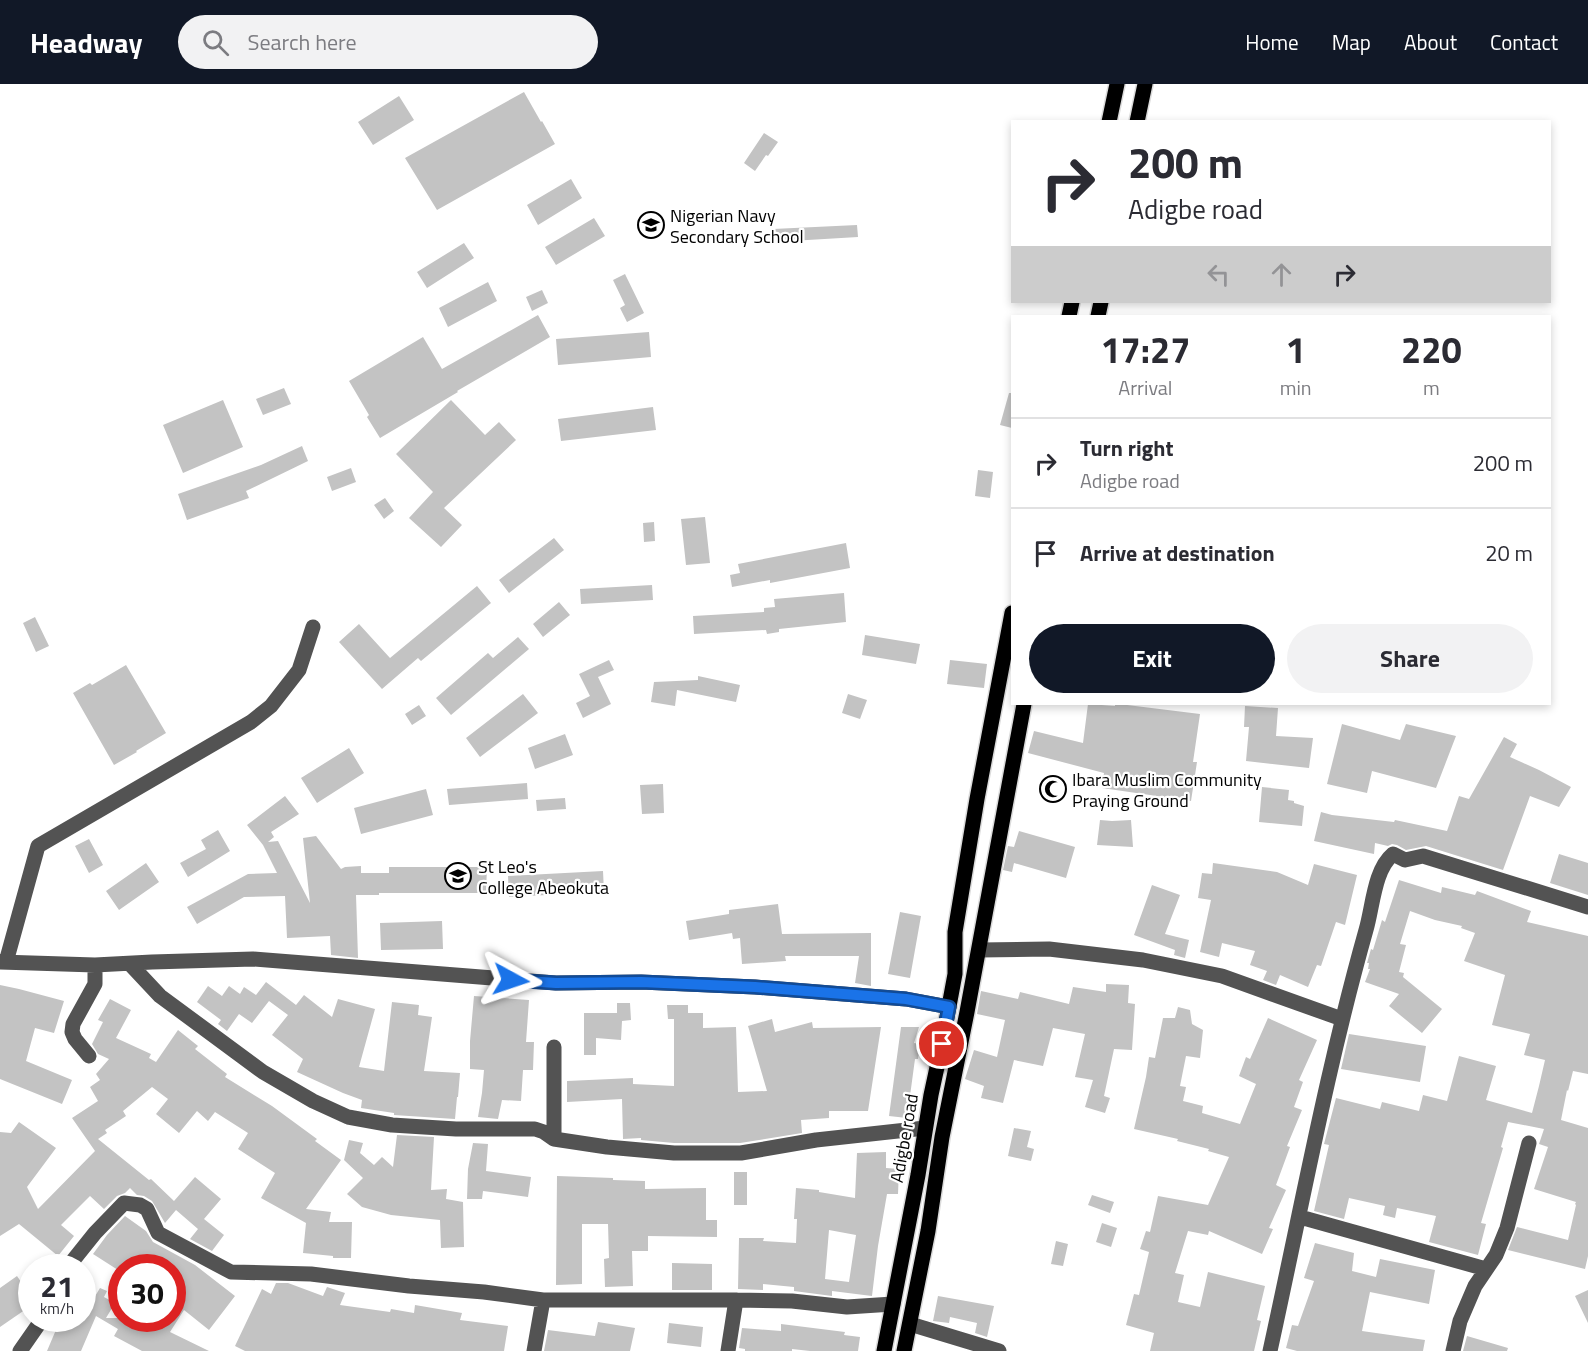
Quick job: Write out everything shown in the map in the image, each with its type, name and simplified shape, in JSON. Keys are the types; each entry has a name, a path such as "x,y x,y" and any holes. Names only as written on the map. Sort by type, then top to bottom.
{"main road":[{"path":"1109,120 1117,84"},
{"path":"1137,120 1145,84"},
{"name":"Adigbe road","path":"884,1351 955,974 955,932 1011,618"},
{"path":"904,1351 1024,705"}],"street":[{"path":"313,627 299,670 271,706 250,722 38,846 3,962 95,965 253,959 556,983 641,982 755,987 906,999 949,1007"},
{"path":"1270,1351 1342,1020 1380,870 1386,859 1392,854 1405,860 1423,856 1588,907"},
{"path":"980,950 1049,949 1143,960 1222,976 1342,1020"},
{"path":"130,964 160,996 263,1072 348,1118 392,1125 434,1128 535,1129 554,1139 607,1147 674,1153 741,1153 816,1140 926,1128"},
{"path":"89,1056 72,1032 73,1024 95,984 95,965"},
{"path":"554,1047 554,1139"},
{"path":"1453,1351 1460,1321 1475,1286 1496,1255 1507,1228 1529,1143"},
{"path":"79,1254 124,1203 134,1203 147,1209 158,1233 231,1272 310,1274 543,1300 792,1301 847,1306 893,1304"},
{"path":"1300,1217 1486,1269"},
{"path":"534,1351 543,1300"},
{"path":"728,1351 736,1300"},
{"path":"910,1324 999,1351"},
{"path":"20,1351 33,1332"}],"building":[{"path":"524,92 555,144 437,210 405,158"},
{"path":"399,96 414,120 373,145 358,122"},
{"path":"764,133 778,142 755,171 744,163"},
{"path":"571,179 582,198 538,225 527,205"},
{"path":"594,218 605,236 556,265 545,247"},
{"path":"857,225 858,237 774,242 773,229"},
{"path":"464,243 474,258 427,288 417,272"},
{"path":"625,274 644,313 627,322 620,308 625,305 613,280"},
{"path":"488,282 497,301 448,327 439,308"},
{"path":"542,290 548,303 532,311 526,297"},
{"path":"538,315 550,337 380,438 349,381 423,337 442,369"},
{"path":"649,332 651,357 558,365 556,339"},
{"path":"284,388 291,404 263,415 256,399"},
{"path":"1009,393 1011,393 1011,428 1000,425"},
{"path":"223,400 243,447 183,473 163,425"},
{"path":"451,400 485,435 499,422 516,440 444,508 462,525 441,547 409,518 433,492 396,454"},
{"path":"653,407 656,430 561,441 558,419"},
{"path":"302,446 308,461 246,491 249,498 187,520 178,494 261,465"},
{"path":"351,468 356,482 332,491 327,477"},
{"path":"978,470 993,472 990,498 975,496"},
{"path":"385,498 394,511 384,519 374,505"},
{"path":"705,517 710,563 686,565 681,519"},
{"path":"654,522 655,541 644,542 643,523"},
{"path":"554,538 564,550 509,593 499,580"},
{"path":"846,543 850,568 770,583 770,580 732,587 730,575 740,573 738,564"},
{"path":"652,585 653,600 581,604 580,589"},
{"path":"477,586 491,603 421,661 418,658 382,689 339,642 359,624 390,658"},
{"path":"844,593 846,622 779,629 779,632 767,634 766,630 694,634 693,616 764,612 764,608 775,607 774,599"},
{"path":"559,602 570,615 543,637 533,624"},
{"path":"35,617 49,646 36,652 23,623"},
{"path":"865,635 920,644 916,664 862,655"},
{"path":"518,637 529,649 451,715 436,698 488,653 493,658"},
{"path":"609,660 614,670 598,677 611,704 583,718 576,703 590,696 579,674"},
{"path":"950,660 987,664 984,688 947,684"},
{"path":"126,665 166,733 114,765 73,693 90,683 92,685"},
{"path":"698,676 740,685 736,702 677,690 675,706 651,702 654,682 698,680"},
{"path":"523,694 538,713 480,757 466,738"},
{"path":"848,694 867,700 860,719 842,713"},
{"path":"419,705 426,716 412,725 405,714"},
{"path":"1088,705 1127,705 1200,714 1193,762 1197,762 1191,801 1102,788 1104,773 1028,753 1034,731 1083,743"},
{"path":"1245,706 1278,708 1276,736 1313,738 1309,768 1246,761 1249,727 1244,727"},
{"path":"1342,724 1400,740 1406,724 1456,736 1436,788 1372,771 1367,793 1327,784"},
{"path":"565,734 573,755 535,769 528,748"},
{"path":"1504,737 1517,744 1510,757 1571,787 1559,807 1530,796 1503,870 1426,846 1406,850 1397,845 1388,846 1375,843 1374,854 1314,841 1321,812 1394,822 1395,820 1447,831 1459,796 1469,799"},
{"path":"349,748 364,773 317,803 301,778"},
{"path":"527,783 528,799 449,805 447,789"},
{"path":"663,784 664,813 642,814 640,785"},
{"path":"1262,787 1289,790 1288,800 1304,806 1302,826 1259,822"},
{"path":"426,789 433,815 361,834 354,808"},
{"path":"285,796 299,814 271,832 274,837 268,842 278,841 310,903 303,838 316,836 341,869 361,866 361,873 389,873 389,867 487,867 486,893 356,895 358,958 331,955 330,936 287,938 285,896 244,897 197,924 187,907 248,874 277,873 263,845 247,825"},
{"path":"565,798 566,809 537,811 536,800"},
{"path":"1100,820 1131,820 1133,847 1097,845"},
{"path":"218,830 230,851 188,877 180,863 206,849 201,840"},
{"path":"1019,831 1075,847 1066,878 1014,863 1012,872 1003,870 1008,846 1014,847"},
{"path":"89,839 103,865 89,873 75,846"},
{"path":"1559,854 1588,863 1588,895 1550,883"},
{"path":"146,863 159,882 119,910 106,891"},
{"path":"1213,863 1277,872 1308,885 1314,864 1357,875 1345,925 1336,922 1321,966 1317,965 1308,987 1280,975 1276,985 1263,980 1267,971 1250,965 1255,951 1222,943 1219,957 1200,952 1211,900 1198,898 1202,873 1212,874"},
{"path":"603,871 604,892 509,897 508,876"},
{"path":"1399,880 1441,893 1442,887 1475,895 1477,891 1531,911 1527,922 1588,936 1588,1074 1573,1071 1561,1120 1588,1128 1588,1256 1585,1269 1508,1250 1517,1227 1568,1240 1576,1202 1534,1189 1548,1147 1539,1144 1544,1129 1508,1122 1501,1147 1503,1148 1481,1223 1486,1224 1478,1255 1429,1242 1436,1216 1397,1208 1395,1218 1383,1215 1385,1206 1349,1198 1344,1219 1314,1211 1329,1145 1324,1144 1336,1098 1380,1109 1382,1102 1419,1111 1423,1095 1447,1101 1459,1056 1496,1066 1486,1100 1532,1113 1539,1086 1545,1060 1524,1055 1530,1034 1492,1025 1505,975 1464,961 1475,933 1461,928 1462,926 1410,911 1400,944 1406,945 1399,972 1404,973 1403,977 1442,1009 1422,1033 1389,1006 1399,994 1365,982 1370,969 1367,963 1371,949 1373,950 1382,920 1385,922"},
{"path":"1152,885 1180,895 1165,934 1189,940 1185,958 1174,955 1175,950 1134,935"},
{"path":"778,904 782,934 871,933 871,986 855,983 859,956 785,956 786,961 742,964 740,938 733,939 732,933 689,940 686,921 729,914 729,910"},
{"path":"900,912 921,916 910,978 888,974"},
{"path":"442,921 443,949 381,950 380,923"},
{"path":"266,982 296,1005 304,995 332,1017 338,999 375,1009 359,1067 384,1071 392,1002 419,1005 418,1015 432,1017 424,1071 460,1073 455,1119 394,1115 394,1113 361,1108 362,1100 297,1072 303,1059 272,1035 288,1015 269,1001 252,1023 239,1014 227,1031 218,1024 221,1020 197,1002 208,986 222,996 229,986 240,994 244,987 256,995"},
{"path":"1106,984 1129,985 1128,1003 1135,1004 1132,1050 1114,1049 1104,1096 1110,1098 1105,1113 1085,1107 1093,1080 1075,1077 1085,1034 1053,1028 1043,1066 1014,1060 1003,1103 981,1098 984,1086 965,1079 974,1050 997,1057 1005,1020 977,1014 981,991 1018,999 1020,992 1069,1004 1073,987 1106,992"},
{"path":"0,985 64,1001 54,1033 35,1028 26,1061 72,1080 62,1104 0,1079"},
{"path":"474,996 529,1000 526,1042 534,1042 533,1070 523,1070 521,1101 502,1100 498,1119 478,1117 484,1070 470,1069"},
{"path":"110,999 131,1010 116,1038 151,1054 149,1058 156,1062 178,1030 198,1046 195,1049 227,1074 225,1077 272,1106 341,1160 306,1209 331,1212 329,1222 352,1222 351,1258 333,1258 333,1256 303,1253 306,1223 261,1198 275,1173 238,1149 248,1133 215,1112 208,1121 197,1111 179,1133 156,1114 168,1099 152,1087 123,1111 126,1116 105,1130 107,1133 98,1139 149,1180 151,1179 174,1201 195,1177 221,1199 204,1219 224,1235 212,1251 190,1239 198,1229 176,1210 165,1223 152,1201 137,1195 130,1188 117,1196 104,1209 90,1196 61,1225 74,1236 60,1254 56,1254 19,1224 0,1236 0,1132 11,1133 19,1122 56,1148 27,1187 38,1209 95,1151 72,1118 98,1101 90,1087 100,1080 96,1074 109,1059 98,1054 92,1044 103,1022 98,1020"},
{"path":"617,1003 630,1003 631,1020 622,1021 621,1040 596,1038 596,1055 584,1055 584,1013 617,1013"},
{"path":"667,1005 688,1005 688,1013 703,1013 703,1028 736,1027 738,1092 767,1091 748,1026 772,1019 775,1032 812,1022 813,1028 881,1027 868,1111 829,1111 829,1118 801,1120 802,1133 740,1143 674,1143 641,1140 641,1138 623,1139 622,1099 567,1102 567,1081 633,1078 633,1084 674,1086 674,1019 668,1019"},
{"path":"1178,1007 1190,1010 1192,1024 1203,1030 1200,1058 1186,1056 1180,1086 1186,1087 1183,1101 1203,1106 1202,1113 1240,1124 1256,1084 1239,1076 1246,1057 1250,1059 1268,1018 1317,1040 1299,1080 1303,1082 1294,1107 1302,1110 1287,1146 1290,1147 1276,1185 1286,1190 1269,1228 1273,1229 1262,1254 1209,1231 1208,1235 1188,1231 1175,1273 1184,1275 1178,1302 1200,1307 1208,1272 1265,1286 1257,1320 1261,1321 1254,1351 1150,1351 1154,1333 1126,1325 1134,1294 1139,1295 1149,1252 1140,1249 1146,1231 1150,1232 1158,1196 1208,1205 1229,1157 1177,1141 1178,1139 1134,1129 1149,1057 1155,1058 1163,1018 1175,1018"},
{"path":"901,1027 919,1027 914,1043 920,1044 918,1059 915,1059 907,1118 889,1116"},
{"path":"1349,1034 1426,1046 1420,1082 1341,1069"},
{"path":"1014,1128 1031,1131 1027,1147 1034,1149 1031,1161 1008,1156"},
{"path":"397,1135 434,1137 431,1190 447,1189 446,1199 463,1202 464,1247 441,1248 440,1220 391,1215 362,1207 347,1194 363,1178 344,1160 349,1140 363,1143 360,1153 374,1165 382,1157 393,1167"},
{"path":"473,1143 488,1144 486,1171 531,1177 528,1197 483,1191 482,1199 467,1199 468,1169"},
{"path":"886,1152 886,1168 899,1169 898,1194 887,1194 872,1296 832,1291 832,1296 794,1291 794,1287 763,1284 763,1290 738,1289 739,1238 764,1238 763,1241 796,1243 797,1219 794,1219 796,1188 819,1190 819,1192 855,1198 857,1153","holes":["829,1230 856,1235 849,1282 825,1279"]},
{"path":"734,1172 747,1172 747,1205 734,1205"},
{"path":"557,1176 645,1181 645,1189 706,1188 706,1220 717,1220 717,1237 648,1236 648,1251 632,1251 633,1286 605,1287 604,1259 609,1258 608,1224 582,1224 582,1284 556,1285"},
{"path":"1092,1195 1114,1202 1110,1213 1088,1205"},
{"path":"125,1216 146,1231 153,1242 175,1254 108,1254 108,1264 93,1254"},
{"path":"1102,1223 1117,1228 1111,1247 1096,1242"},
{"path":"1056,1241 1068,1244 1063,1266 1051,1264"},
{"path":"1315,1243 1354,1253 1352,1271 1376,1277 1380,1259 1435,1270 1429,1304 1370,1292 1362,1331 1425,1340 1423,1351 1297,1351 1286,1348 1292,1325 1298,1326 1314,1281 1304,1278"},
{"path":"186,1260 235,1296 209,1330 186,1312"},
{"path":"672,1263 712,1264 712,1290 672,1290"},
{"path":"18,1277 18,1315 0,1327 0,1288"},
{"path":"276,1283 288,1283 323,1296 327,1287 345,1293 340,1305 414,1313 415,1305 462,1313 460,1320 508,1326 504,1351 245,1351 235,1346 262,1289 271,1294"},
{"path":"100,1288 107,1291 104,1297 108,1299 106,1318 108,1318 108,1323 96,1316 96,1295"},
{"path":"1588,1290 1588,1323 1575,1296"},
{"path":"938,1296 994,1306 987,1337 975,1333 977,1323 950,1317 949,1323 933,1321"},
{"path":"598,1322 635,1328 630,1351 544,1351 548,1330 595,1336"},
{"path":"669,1323 703,1327 701,1347 667,1343"},
{"path":"781,1324 845,1332 844,1335 860,1337 858,1351 792,1349 792,1351 745,1351 739,1348 742,1328 781,1331"},
{"path":"55,1332 89,1332 81,1351 47,1351"},
{"path":"116,1332 170,1332 209,1351 142,1351 114,1336"},
{"path":"1467,1336 1508,1348 1507,1351 1463,1351"}],"place":[{"name":"Nigerian Navy Secondary School","path":"651,225"},
{"name":"Ibara Muslim Community Praying Ground","path":"1053,789"},
{"name":"St Leo's College Abeokuta","path":"458,876"}],"route":[{"path":"511,980 755,987 906,999 949,1007 942,1044"}]}
